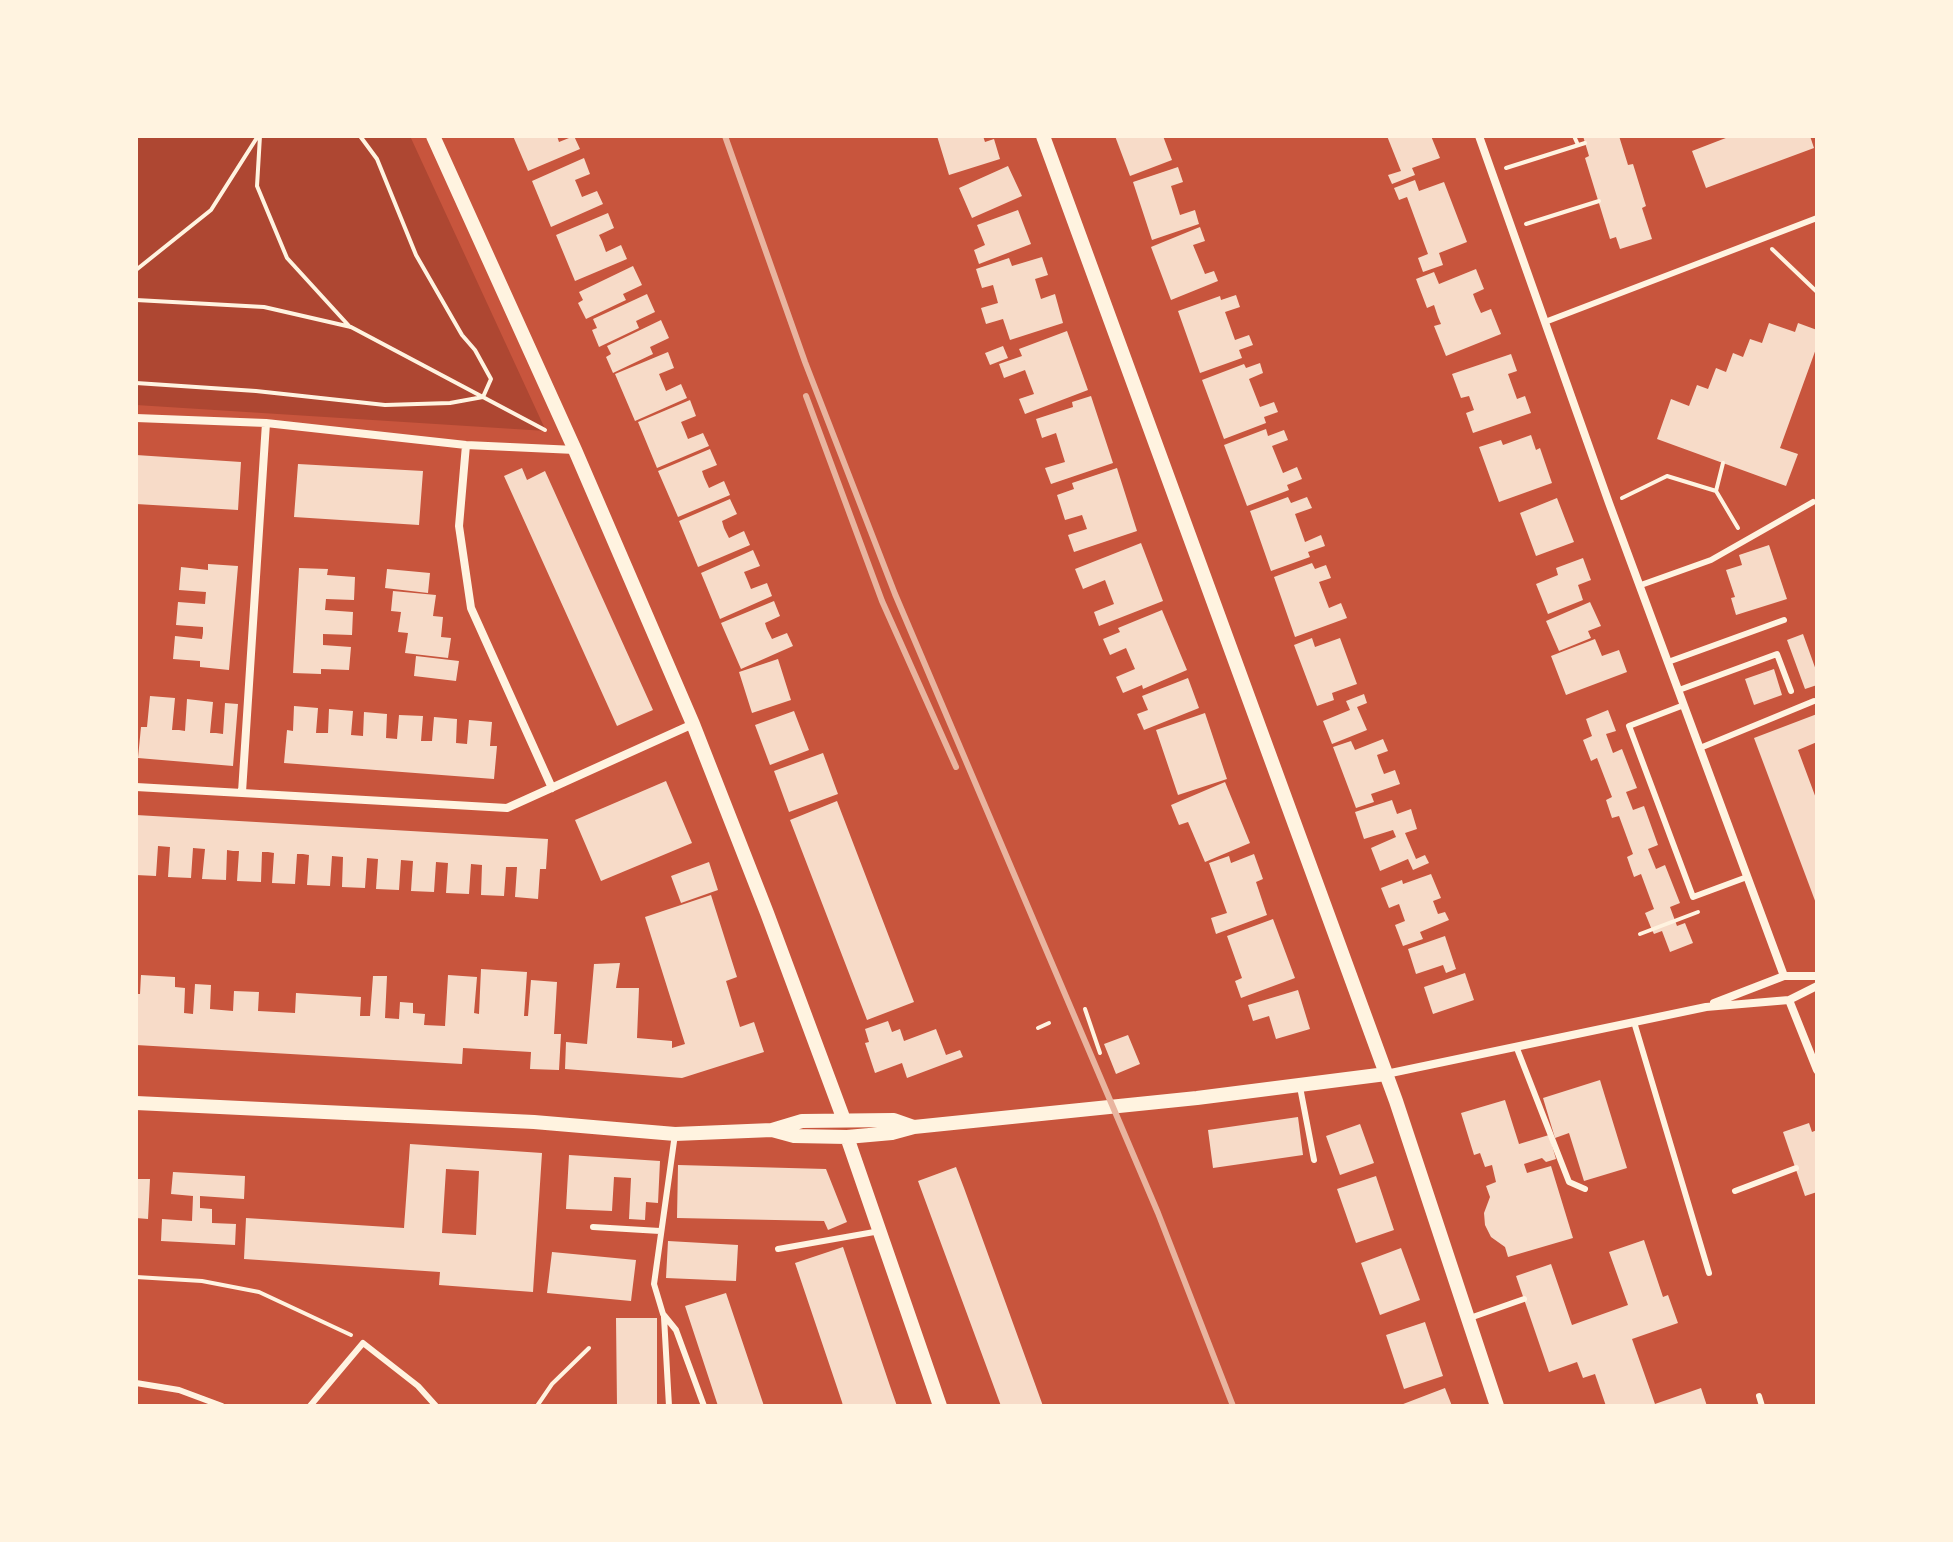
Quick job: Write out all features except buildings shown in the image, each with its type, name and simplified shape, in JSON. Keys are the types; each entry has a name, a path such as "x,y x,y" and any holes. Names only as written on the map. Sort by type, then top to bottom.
{"street":[{"path":"433,136 575,450 693,724 844,1120"},
{"path":"1043,136 1386,1074 1497,1406"},
{"path":"1479,136 1609,503 1784,976"},
{"path":"136,418 266,423 466,445 575,450"},
{"path":"242,792 266,423"},
{"path":"466,445 459,526 471,608 552,788"},
{"path":"136,787 507,808 693,724"},
{"path":"1706,1007 1784,976 1817,976"},
{"path":"772,1130 794,1136 847,1137 892,1133 914,1127 1197,1098 1386,1074 1706,1007 1789,1000 1817,986"},
{"path":"1789,1000 1817,1070"},
{"path":"136,1103 534,1122 675,1134 772,1130 795,1122 844,1120 894,1120 914,1127"},
{"path":"847,1137 940,1406"}],"lane":[{"path":"1545,322 1817,218"},
{"path":"1641,585 1711,560 1813,502"},
{"path":"1668,662 1784,620"},
{"path":"1679,690 1777,654 1791,691"},
{"path":"1700,748 1814,701"},
{"path":"1684,705 1629,726 1693,897 1747,877"},
{"path":"1634,1022 1709,1273"},
{"path":"1516,1046 1569,1182 1585,1189"},
{"path":"1299,1084 1314,1160"},
{"path":"669,1406 663,1314 654,1284 675,1134"},
{"path":"1735,1191 1796,1168"},
{"path":"593,1227 660,1231"},
{"path":"778,1249 880,1231"},
{"path":"1466,1319 1524,1299"},
{"path":"663,1314 676,1330 704,1406"},
{"path":"310,1406 363,1343 418,1386 436,1406"},
{"path":"136,1383 179,1390 222,1406"},
{"path":"1759,1396 1762,1406"}],"path":[{"path":"136,270 211,210 259,136"},
{"path":"259,136 257,186 287,258 351,327"},
{"path":"360,136 377,159 416,255 491,379 483,397"},
{"path":"1574,136 1578,145"},
{"path":"1492,172 1585,143"},
{"path":"1512,229 1599,201"},
{"path":"1761,239 1817,292"},
{"path":"136,300 264,307 351,327 546,431"},
{"path":"136,383 256,391 385,405 450,403 483,397"},
{"path":"1716,491 1723,463"},
{"path":"1609,503 1667,476 1716,491 1746,540"},
{"path":"1081,1015 1085,1009 1100,1053"},
{"path":"1038,1028 1049,1023"},
{"path":"136,1277 202,1281 259,1292 363,1343"},
{"path":"537,1406 552,1384 589,1348"}],"shaded area":[{"path":"136,136 410,136 546,431 136,405"}],"railway":[{"path":"725,136 805,362 895,594 1158,1213 1233,1406"},
{"path":"806,396 882,601 956,767"}]}
